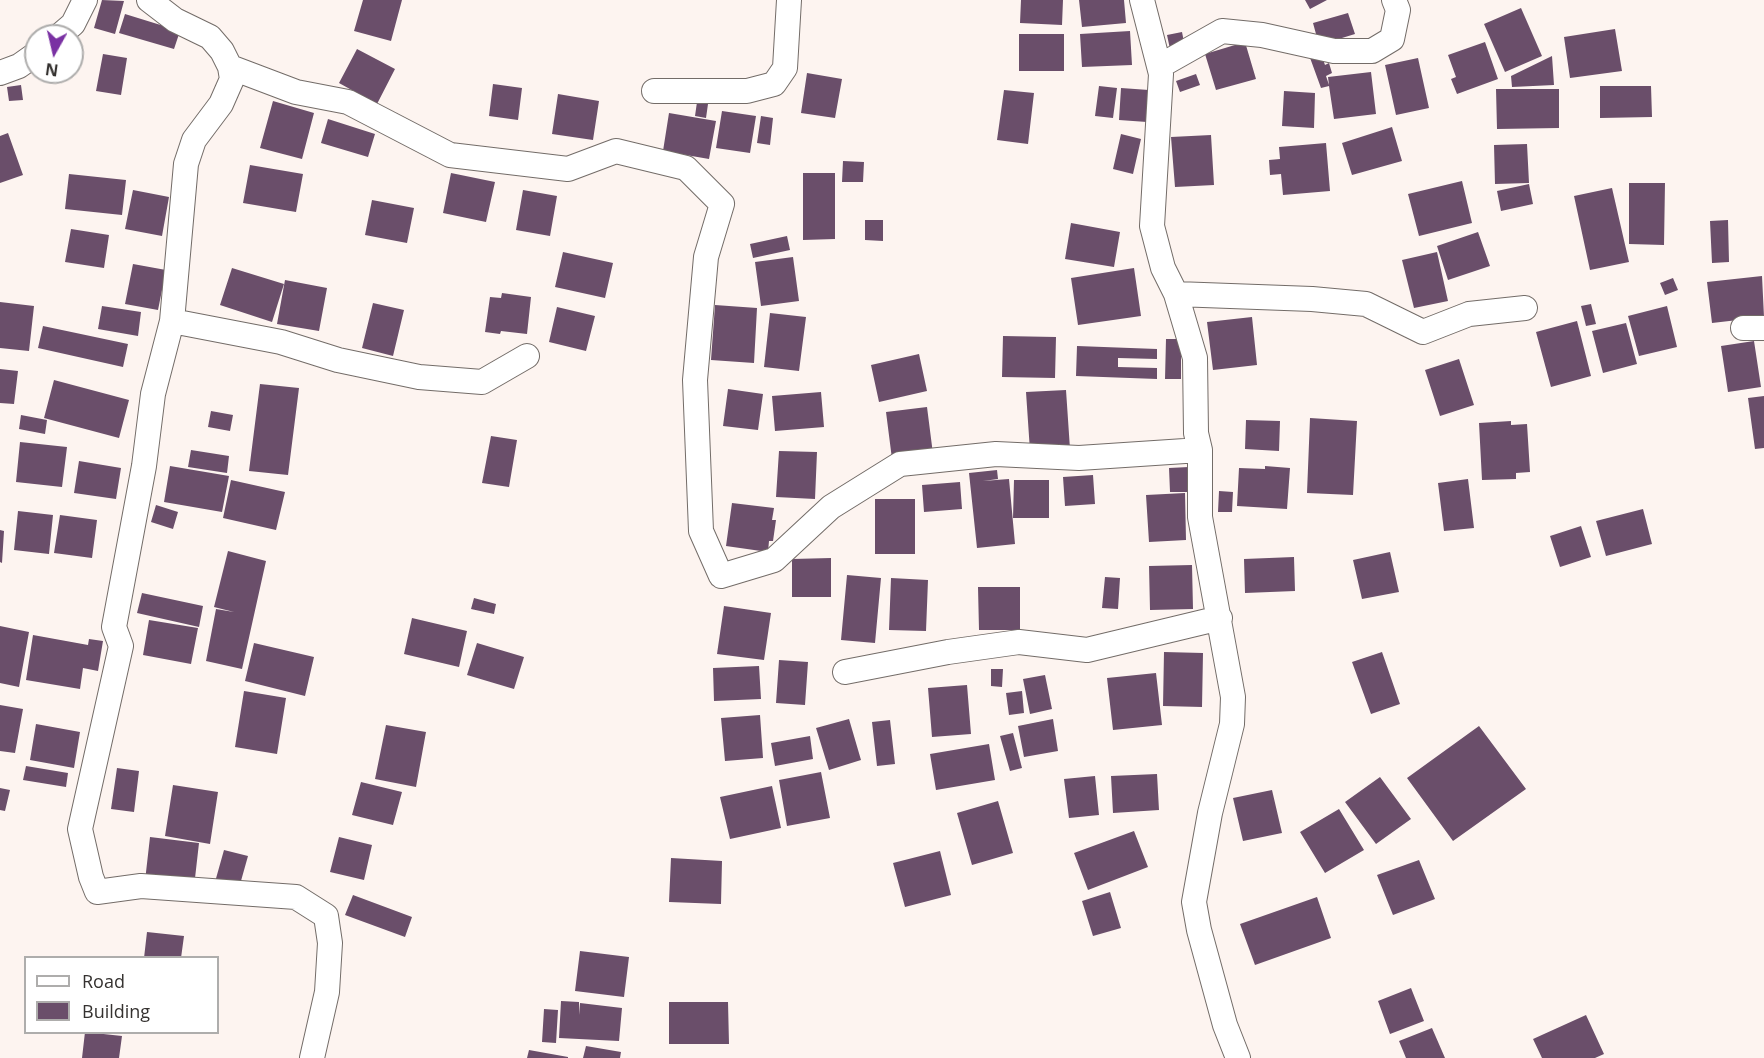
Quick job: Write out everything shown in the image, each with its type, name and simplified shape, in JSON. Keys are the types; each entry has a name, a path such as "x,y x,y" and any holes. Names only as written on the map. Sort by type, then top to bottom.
{"street":[{"path":"73,24 85,0"},
{"path":"148,0 175,20 210,38 222,51 230,67 232,80 228,92 188,152 183,185 172,321 153,394 144,466 114,627 121,646 80,829 91,877 97,892 141,886 296,897 326,916 330,943 327,992 312,1058"},
{"path":"654,91 747,92 774,84 785,68 789,0"},
{"path":"1142,0 1160,66 1152,226 1163,268 1176,294 1195,358 1196,433 1200,450 1200,517 1233,697 1232,724 1210,813 1194,902 1199,930 1225,1025 1238,1058"},
{"path":"1160,66 1222,31 1262,35 1334,51 1372,51 1392,39 1398,10 1394,0"},
{"path":"0,73 24,62"},
{"path":"230,67 296,92 348,102 450,156 568,169 616,151 686,168 722,204 706,256 695,380 702,531 720,576 774,560 831,507 900,464 996,454 1079,458 1200,450"},
{"path":"1176,294 1312,299 1366,304 1423,332 1468,314 1525,308"},
{"path":"172,321 281,342 338,360 419,377 482,382 527,356"},
{"path":"845,672 948,652 1020,642 1087,650 1220,618"}],"building":[{"path":"102,0 124,1 115,34 94,28"},
{"path":"363,0 402,0 391,41 354,31"},
{"path":"1021,0 1063,0 1062,25 1020,23"},
{"path":"1079,0 1124,0 1126,23 1082,27"},
{"path":"1305,0 1327,0 1310,9"},
{"path":"1521,8 1542,56 1505,72 1484,24"},
{"path":"1348,13 1355,34 1319,45 1313,23"},
{"path":"125,14 180,31 174,49 119,33"},
{"path":"1615,29 1622,71 1570,78 1564,37"},
{"path":"1130,31 1132,65 1082,67 1080,34"},
{"path":"1182,32 1185,47 1170,49 1167,35"},
{"path":"1019,34 1064,34 1064,71 1019,71"},
{"path":"1245,42 1256,79 1216,90 1205,54"},
{"path":"1485,42 1498,79 1457,94 1451,79 1456,77 1448,55"},
{"path":"357,49 395,69 377,104 339,83"},
{"path":"1320,51 1325,65 1329,63 1332,73 1326,76 1329,85 1328,77 1371,72 1376,114 1334,119 1329,86 1321,88 1309,55"},
{"path":"103,54 127,58 121,95 96,91"},
{"path":"1552,56 1554,85 1512,87 1511,76"},
{"path":"1418,58 1429,108 1396,115 1385,65"},
{"path":"807,73 842,79 835,118 801,113"},
{"path":"1196,74 1200,85 1180,92 1176,81"},
{"path":"493,84 522,88 518,120 489,116"},
{"path":"21,85 23,100 9,101 7,87"},
{"path":"1099,86 1117,88 1113,118 1095,116"},
{"path":"1600,86 1651,86 1652,117 1600,118"},
{"path":"1121,88 1149,90 1147,122 1119,120"},
{"path":"1496,89 1559,89 1559,128 1497,129"},
{"path":"1004,90 1034,93 1028,144 997,140"},
{"path":"1284,91 1315,93 1314,128 1282,126"},
{"path":"558,94 599,101 593,140 552,134"},
{"path":"273,101 314,113 302,159 260,148"},
{"path":"697,102 708,104 706,118 695,116"},
{"path":"722,111 756,116 750,153 716,148"},
{"path":"669,113 716,121 709,159 663,151"},
{"path":"761,116 773,118 770,145 757,143"},
{"path":"328,119 375,134 368,157 321,143"},
{"path":"1392,127 1402,161 1352,175 1342,143"},
{"path":"8,133 23,175 0,183 0,136"},
{"path":"1121,134 1141,139 1133,174 1113,169"},
{"path":"1211,135 1214,185 1175,187 1171,137"},
{"path":"1326,143 1330,191 1283,195 1281,174 1270,175 1269,160 1280,159 1279,147"},
{"path":"1527,144 1529,183 1495,184 1494,145"},
{"path":"843,161 864,162 863,182 842,182"},
{"path":"250,165 303,174 296,212 243,203"},
{"path":"451,173 495,182 486,222 443,213"},
{"path":"803,173 835,173 835,239 803,240"},
{"path":"69,174 126,180 122,215 65,209"},
{"path":"1462,181 1472,223 1419,236 1408,194"},
{"path":"1629,183 1665,183 1664,245 1629,244"},
{"path":"1529,184 1533,204 1501,211 1497,191"},
{"path":"1612,188 1629,262 1590,270 1574,196"},
{"path":"133,190 169,197 162,236 125,229"},
{"path":"523,190 557,196 550,236 516,230"},
{"path":"372,200 414,208 407,243 365,235"},
{"path":"865,220 883,220 883,241 865,240"},
{"path":"1728,220 1729,262 1712,263 1710,221"},
{"path":"1071,223 1120,232 1114,267 1065,259"},
{"path":"71,229 109,235 104,268 65,262"},
{"path":"1478,232 1490,266 1448,280 1437,246"},
{"path":"787,236 790,250 753,258 750,244"},
{"path":"563,252 613,263 605,298 555,287"},
{"path":"1437,252 1448,301 1414,308 1402,260"},
{"path":"793,257 799,301 761,306 755,262"},
{"path":"133,264 166,270 158,310 125,304"},
{"path":"232,268 284,284 272,322 220,305"},
{"path":"1134,268 1141,316 1078,325 1071,278"},
{"path":"1762,276 1764,317 1712,323 1707,282"},
{"path":"1673,278 1678,290 1665,295 1660,283"},
{"path":"285,280 327,288 319,331 277,324"},
{"path":"502,293 531,297 527,334 485,332 490,297 501,298"},
{"path":"0,302 34,306 29,351 0,348"},
{"path":"373,303 404,310 393,356 362,348"},
{"path":"1591,304 1596,324 1586,326 1581,306"},
{"path":"715,305 757,308 754,363 711,360"},
{"path":"102,306 141,312 138,336 98,329"},
{"path":"1667,306 1677,347 1639,356 1628,316"},
{"path":"557,307 595,316 586,351 549,342"},
{"path":"770,313 806,317 799,371 764,367"},
{"path":"1252,317 1257,365 1213,370 1207,322"},
{"path":"1577,321 1591,376 1551,387 1536,332"},
{"path":"1626,323 1637,364 1603,373 1592,331"},
{"path":"43,326 128,344 123,367 38,348"},
{"path":"1003,336 1056,337 1055,378 1002,377"},
{"path":"1166,339 1181,339 1181,379 1165,379"},
{"path":"1754,341 1761,387 1728,392 1721,346"},
{"path":"1077,346 1157,349 1157,359 1118,358 1118,367 1157,368 1157,379 1076,376"},
{"path":"919,354 927,391 879,402 871,365"},
{"path":"1459,359 1474,405 1440,416 1425,370"},
{"path":"0,369 18,371 14,404 0,403"},
{"path":"54,380 129,400 119,438 44,418"},
{"path":"260,384 299,388 288,475 249,471"},
{"path":"728,389 763,394 758,430 723,426"},
{"path":"1066,390 1070,449 1030,451 1026,392"},
{"path":"821,392 824,427 775,431 772,396"},
{"path":"1764,396 1764,448 1755,449 1748,398"},
{"path":"927,407 933,454 892,459 886,412"},
{"path":"211,411 233,415 230,431 208,427"},
{"path":"21,415 47,420 45,434 19,429"},
{"path":"1310,418 1357,421 1353,495 1307,493"},
{"path":"1246,420 1280,421 1279,451 1245,449"},
{"path":"1511,421 1511,425 1527,424 1530,472 1516,473 1516,479 1482,480 1479,423"},
{"path":"491,436 517,440 509,487 482,483"},
{"path":"20,442 67,447 62,487 16,482"},
{"path":"191,450 229,456 227,473 188,467"},
{"path":"779,451 817,452 815,499 776,497"},
{"path":"79,461 121,468 116,499 74,493"},
{"path":"170,466 229,476 222,512 164,502"},
{"path":"1265,466 1290,468 1287,509 1237,506 1239,468 1265,469"},
{"path":"1189,467 1190,492 1170,492 1169,468"},
{"path":"997,470 998,479 983,481 1009,479 1015,544 977,548 969,473"},
{"path":"1093,475 1095,504 1065,506 1063,477"},
{"path":"1468,479 1474,528 1444,531 1438,483"},
{"path":"231,480 285,492 276,530 223,518"},
{"path":"1014,480 1049,480 1049,518 1013,518"},
{"path":"960,482 962,509 924,512 922,485"},
{"path":"1219,491 1233,492 1232,512 1218,512"},
{"path":"1185,493 1186,540 1149,542 1146,495"},
{"path":"875,499 915,499 915,554 875,554"},
{"path":"732,503 774,508 772,520 776,520 773,541 769,541 768,552 726,546"},
{"path":"156,505 178,512 173,529 151,522"},
{"path":"1643,509 1652,544 1606,556 1596,521"},
{"path":"18,511 53,515 49,554 14,550"},
{"path":"60,515 97,520 92,558 54,553"},
{"path":"1581,526 1591,557 1560,567 1550,536"},
{"path":"0,530 4,531 2,563 0,562"},
{"path":"228,551 266,561 242,669 206,661 216,609 234,612 214,607"},
{"path":"1390,552 1399,592 1362,599 1353,560"},
{"path":"1294,557 1295,591 1245,593 1244,559"},
{"path":"831,558 831,597 792,597 792,559"},
{"path":"1192,565 1193,609 1150,610 1149,566"},
{"path":"847,575 881,578 875,643 841,640"},
{"path":"1105,577 1120,578 1118,609 1102,608"},
{"path":"891,578 928,580 926,631 889,630"},
{"path":"978,587 1020,587 1020,630 979,630"},
{"path":"142,593 203,606 199,627 137,613"},
{"path":"474,598 496,604 494,614 471,609"},
{"path":"724,606 771,613 764,660 717,654"},
{"path":"412,618 467,631 459,667 404,654"},
{"path":"149,620 198,628 191,664 143,655"},
{"path":"0,626 29,632 19,687 0,683"},
{"path":"33,635 88,645 89,639 103,641 98,671 83,668 80,689 26,680"},
{"path":"254,643 314,657 305,696 245,681"},
{"path":"477,643 524,657 514,689 467,675"},
{"path":"1164,652 1203,653 1202,707 1163,706"},
{"path":"1382,652 1400,704 1371,714 1352,662"},
{"path":"779,660 808,662 805,705 776,703"},
{"path":"759,666 761,699 714,701 713,668"},
{"path":"991,669 1003,669 1002,687 991,686"},
{"path":"1156,673 1162,725 1113,730 1107,678"},
{"path":"1045,675 1052,709 1030,714 1023,679"},
{"path":"967,685 971,734 932,737 928,688"},
{"path":"244,691 286,698 277,754 235,747"},
{"path":"1022,691 1024,713 1009,715 1006,693"},
{"path":"0,705 23,709 15,753 0,751"},
{"path":"760,715 763,758 725,761 721,718"},
{"path":"849,719 861,760 829,770 816,728"},
{"path":"1053,719 1058,751 1024,757 1018,726"},
{"path":"890,720 895,764 877,766 872,722"},
{"path":"36,724 80,732 74,768 30,760"},
{"path":"386,725 426,732 416,787 375,779"},
{"path":"1479,726 1526,789 1453,841 1407,778"},
{"path":"1013,733 1022,768 1010,771 1000,736"},
{"path":"810,736 813,759 775,766 771,743"},
{"path":"989,744 995,780 936,790 930,754"},
{"path":"26,766 68,773 66,787 23,780"},
{"path":"117,768 139,771 134,812 111,809"},
{"path":"821,772 830,818 787,826 779,780"},
{"path":"1157,774 1159,810 1113,813 1111,776"},
{"path":"1095,776 1099,815 1069,818 1064,779"},
{"path":"1380,777 1411,819 1376,844 1345,802"},
{"path":"361,782 402,792 393,825 352,815"},
{"path":"173,785 218,792 210,844 165,836"},
{"path":"772,786 781,828 730,839 720,797"},
{"path":"0,788 10,790 5,811 0,810"},
{"path":"1272,790 1282,833 1243,841 1233,798"},
{"path":"998,801 1013,853 972,865 957,813"},
{"path":"1339,809 1364,850 1325,873 1300,832"},
{"path":"1134,831 1148,867 1088,890 1074,853"},
{"path":"150,837 199,843 194,887 145,881"},
{"path":"339,837 372,845 364,880 330,872"},
{"path":"224,850 248,856 239,888 215,882"},
{"path":"940,851 951,895 905,907 893,863"},
{"path":"671,858 722,861 721,904 669,902"},
{"path":"1419,860 1435,899 1393,915 1377,875"},
{"path":"1110,892 1121,928 1093,936 1082,901"},
{"path":"353,895 412,917 405,937 345,915"},
{"path":"1317,897 1331,938 1255,965 1240,924"},
{"path":"147,932 184,936 181,956 144,956"},
{"path":"580,951 629,957 624,997 575,991"},
{"path":"1411,988 1424,1021 1390,1034 1378,1001"},
{"path":"561,1001 579,1002 579,1015 580,1003 622,1008 619,1041 559,1038"},
{"path":"669,1002 728,1002 729,1044 669,1044"},
{"path":"544,1009 558,1010 556,1043 542,1042"},
{"path":"1586,1015 1604,1054 1595,1058 1542,1058 1533,1039"},
{"path":"1432,1028 1445,1058 1406,1058 1399,1041"},
{"path":"85,1034 122,1036 119,1058 82,1058"},
{"path":"586,1046 621,1052 620,1058 583,1058"},
{"path":"529,1050 568,1057 568,1058 527,1058"}]}
